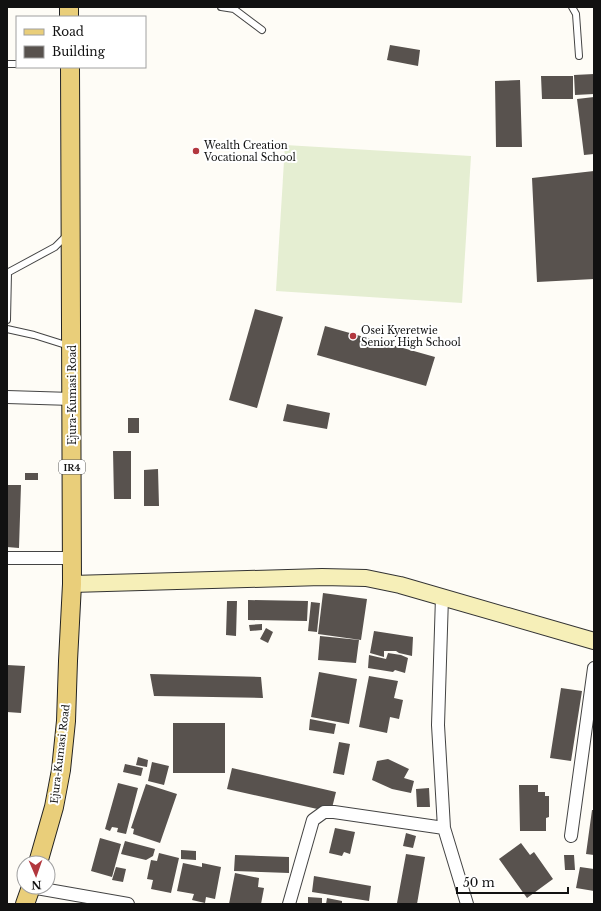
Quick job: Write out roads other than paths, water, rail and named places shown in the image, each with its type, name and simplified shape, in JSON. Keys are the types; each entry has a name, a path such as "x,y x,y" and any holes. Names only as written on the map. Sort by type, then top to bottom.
{"main road":[{"name":"Ejura-Kumasi Road","path":"40,855 54,807 61,770 66,721 72,584 70,68"}],"street":[{"path":"7,398 72,399"},
{"path":"7,558 72,558"},
{"path":"72,584 322,577 366,578 400,585 594,641"},
{"path":"442,597 438,725 444,828 467,904"},
{"path":"571,836 594,668"},
{"path":"289,904 313,820 324,812 334,812 444,828"},
{"path":"56,891 128,904"}],"lane":[{"path":"221,7 234,10 262,30"},
{"path":"572,7 576,14 579,56"},
{"path":"7,320 8,273 55,247 71,232"},
{"path":"7,329 71,346"}],"place":[{"name":"Wealth Creation Vocational School","path":"196,151"},
{"name":"Osei Kyeretwie Senior High School","path":"353,336"}]}
